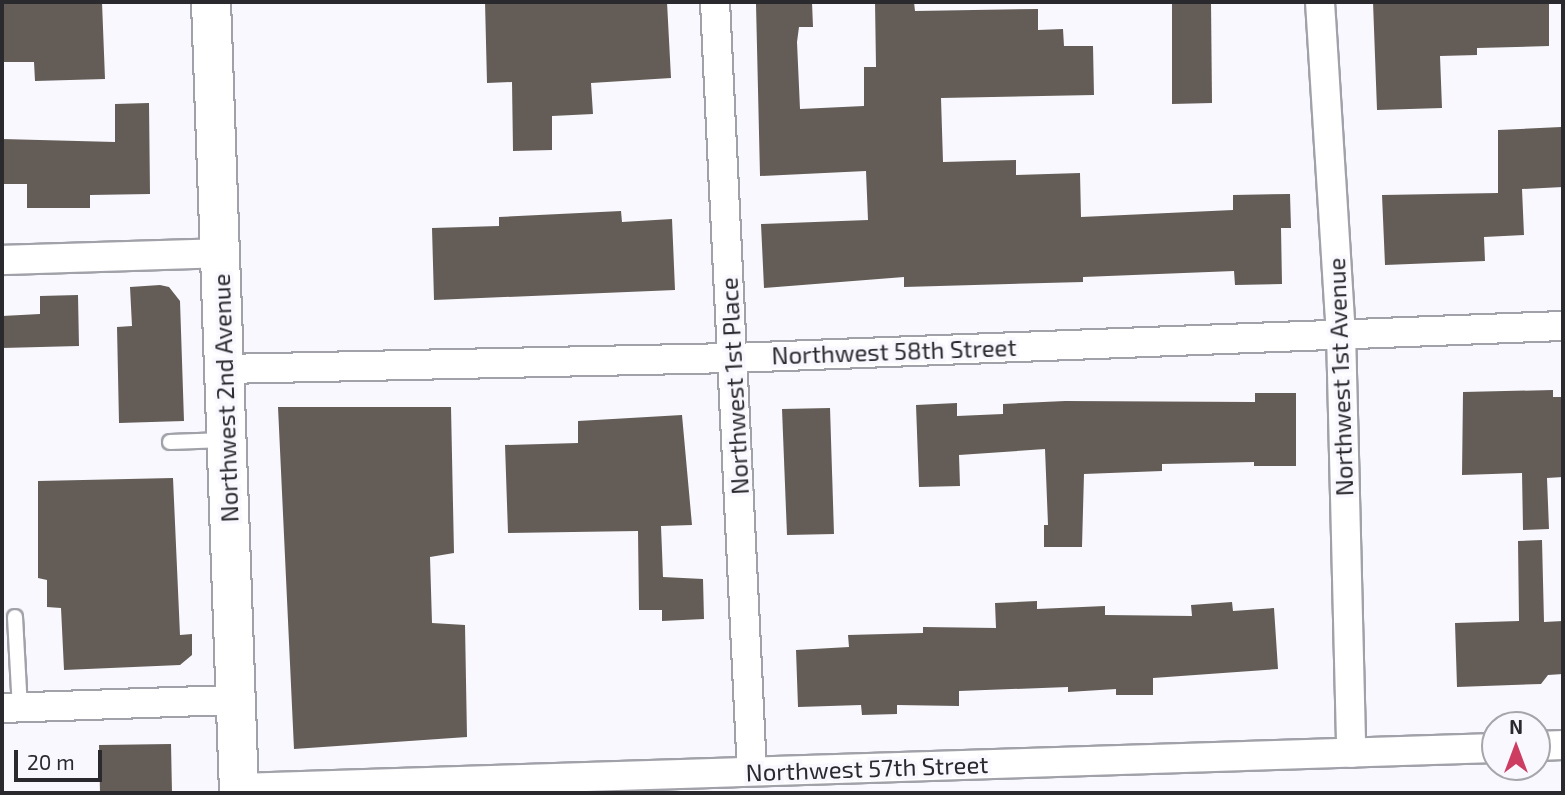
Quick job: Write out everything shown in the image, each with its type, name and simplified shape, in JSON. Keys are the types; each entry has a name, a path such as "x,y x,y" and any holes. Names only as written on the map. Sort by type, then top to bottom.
{"street":[{"name":"Northwest 2nd Avenue","path":"212,2 239,791"},
{"name":"Northwest 1st Place","path":"715,2 752,771"},
{"name":"Northwest 1st Avenue","path":"1320,2 1341,332 1351,753"},
{"path":"2,260 220,253"},
{"name":"Northwest 58th Street","path":"224,369 733,358 1341,332 1563,326"},
{"path":"11,708 236,701"},
{"name":"Northwest 57th Street","path":"239,791 752,771 1481,748"}],"lane":[{"path":"170,442 227,440"},
{"path":"11,708 15,617"}],"building":[{"path":"2,2 102,2 105,79 35,81 34,62 2,62"},
{"path":"485,2 667,2 671,78 591,83 593,114 552,116 552,150 513,151 512,82 487,83"},
{"path":"812,2 813,27 799,27 797,42 800,109 864,106 864,67 876,67 875,2 914,2 915,11 1038,9 1038,30 1063,29 1064,46 1093,46 1094,95 941,98 943,162 1016,160 1016,175 1080,173 1081,217 1233,210 1233,195 1290,194 1291,228 1281,228 1282,284 1235,285 1234,271 1083,277 1083,282 904,287 904,277 764,288 761,224 868,220 866,171 760,176 756,4"},
{"path":"1172,2 1211,2 1212,103 1172,104"},
{"path":"1373,2 1549,2 1549,46 1477,48 1477,55 1440,56 1442,108 1377,110"},
{"path":"149,103 150,194 90,195 90,208 27,208 27,184 2,184 2,139 115,142 115,104"},
{"path":"1561,127 1563,187 1522,189 1524,235 1484,237 1485,261 1385,265 1382,195 1498,193 1498,130"},
{"path":"621,211 622,222 672,219 675,290 434,300 432,228 499,226 499,217"},
{"path":"130,287 169,287 180,301 184,421 119,423 117,327 132,326"},
{"path":"78,295 79,346 2,348 2,316 40,314 40,296"},
{"path":"1553,390 1553,397 1561,397 1563,404 1563,477 1547,478 1549,529 1523,530 1522,473 1462,475 1463,392"},
{"path":"1255,393 1296,393 1296,466 1254,466 1254,462 1162,464 1162,471 1084,474 1082,547 1044,547 1044,525 1048,525 1045,449 959,455 960,486 919,487 916,405 957,403 957,416 1003,414 1003,404 1065,401 1255,402"},
{"path":"278,407 451,407 454,553 430,557 432,623 465,625 467,737 294,749"},
{"path":"830,408 834,534 787,535 782,409"},
{"path":"682,415 692,525 661,526 663,577 703,579 704,619 662,621 662,610 639,610 638,531 508,533 505,445 578,443 578,421"},
{"path":"173,478 180,635 192,634 192,655 180,665 64,670 61,608 47,607 47,580 38,578 38,481"},
{"path":"1542,540 1544,622 1563,621 1563,674 1548,675 1541,684 1457,687 1455,623 1519,621 1518,541"},
{"path":"1037,601 1037,609 1105,606 1105,615 1192,616 1191,605 1232,602 1233,611 1274,608 1278,669 1153,678 1153,695 1116,695 1116,689 1068,692 1068,687 959,691 959,706 897,705 897,714 862,715 861,705 798,707 796,650 849,647 848,635 923,633 923,627 996,628 995,603"},
{"path":"171,744 172,793 100,793 99,745"}]}
